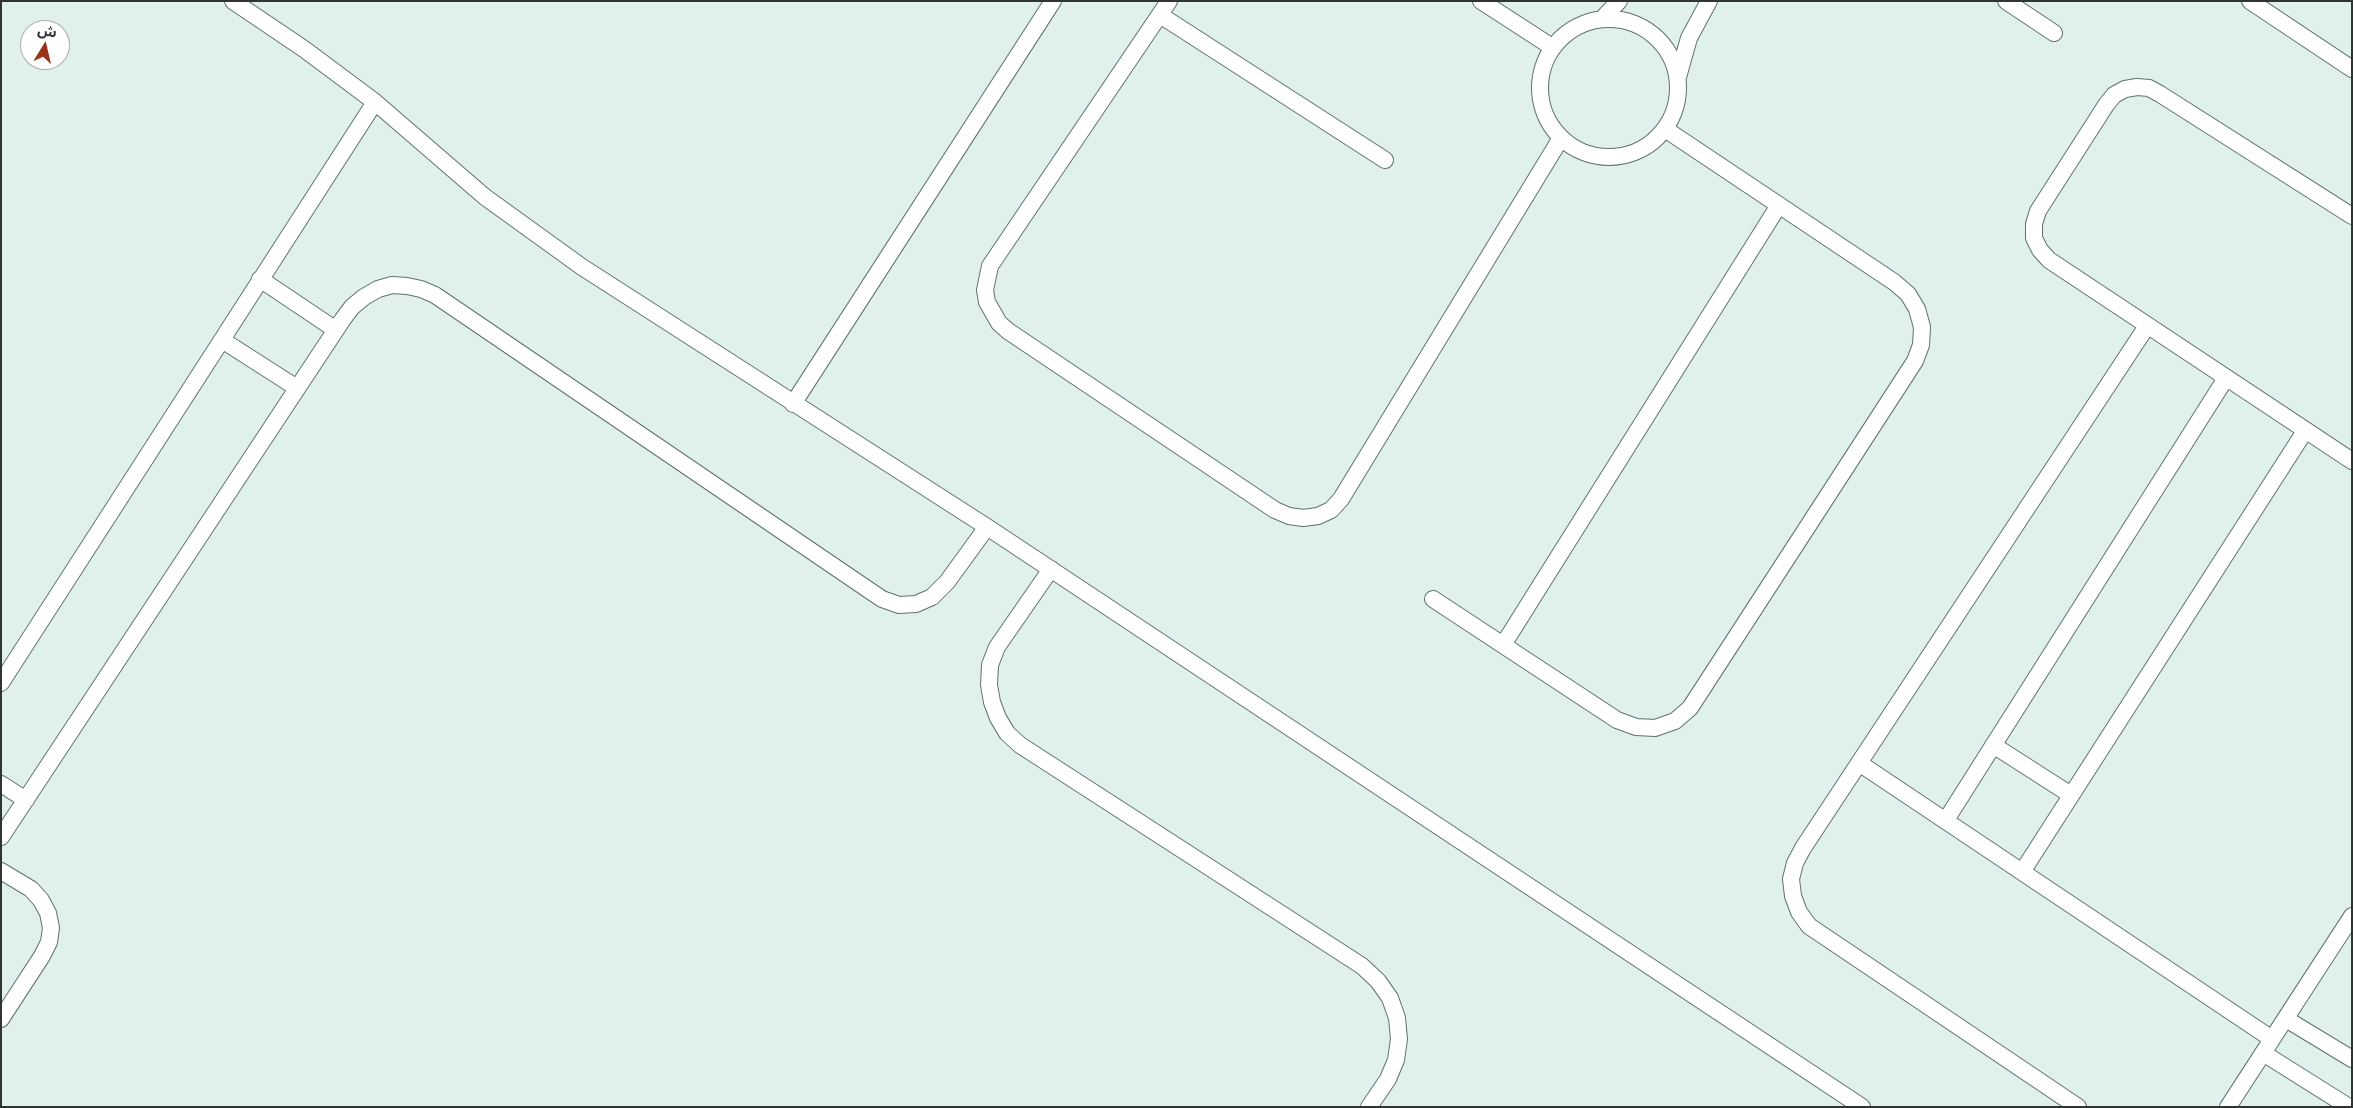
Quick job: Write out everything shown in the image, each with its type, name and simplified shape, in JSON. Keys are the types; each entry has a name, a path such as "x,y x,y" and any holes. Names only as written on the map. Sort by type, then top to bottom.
{"lane":[{"path":"233,1 304,49 375,102 485,197 533,232 793,404 1051,569 1862,1107"},
{"path":"793,404 1053,1"},
{"path":"1482,1 1552,47"},
{"path":"1602,19 1619,1"},
{"path":"1677,79 1689,38 1709,1"},
{"path":"2006,1 2054,33"},
{"path":"2250,1 2352,69"},
{"path":"1385,160 1164,8 990,266 986,290 988,302 999,323 1008,331 1275,510 1289,516 1303,518 1318,516 1330,510 1341,499 1561,138"},
{"path":"1602,19 1619,19 1637,25 1652,33 1669,54 1677,79 1678,96 1673,113 1665,128 1654,140 1640,150 1606,157 1574,148 1561,138 1548,122 1541,104 1539,84 1543,65 1552,47 1565,33 1582,24 1602,19"},
{"path":"2352,216 2155,91 2137,87 2125,89 2114,95 2106,105 2038,211 2034,224 2034,238 2040,250 2049,260 2352,461"},
{"path":"1,683 375,102"},
{"path":"1433,599 1618,720 1636,727 1656,728 1675,721 1690,708 1915,361 1921,345 1922,327 1917,309 1908,294 1894,282 1665,128"},
{"path":"1503,645 1779,205"},
{"path":"260,279 336,330"},
{"path":"1,837 352,306 364,296 378,289 392,285 422,289 443,301 870,592 890,602 916,604 932,597 947,582 987,527"},
{"path":"2078,1107 1810,926 1799,912 1791,879 1795,863 1859,763 2147,326"},
{"path":"222,340 297,388"},
{"path":"1946,820 2226,378"},
{"path":"2022,872 2305,431"},
{"path":"1051,569 997,647 990,665 989,685 992,702 998,718 1007,733 1020,745 1354,961 1378,981 1390,998 1397,1018 1399,1039 1396,1060 1388,1079 1369,1107"},
{"path":"1993,745 2071,795"},
{"path":"1859,763 2272,1039"},
{"path":"1,784 26,800"},
{"path":"1,871 31,889 41,900 48,913 51,928 49,942 42,956 1,1019"},
{"path":"2228,1107 2352,916"},
{"path":"2286,1019 2352,1059"},
{"path":"2263,1053 2349,1107"}]}
